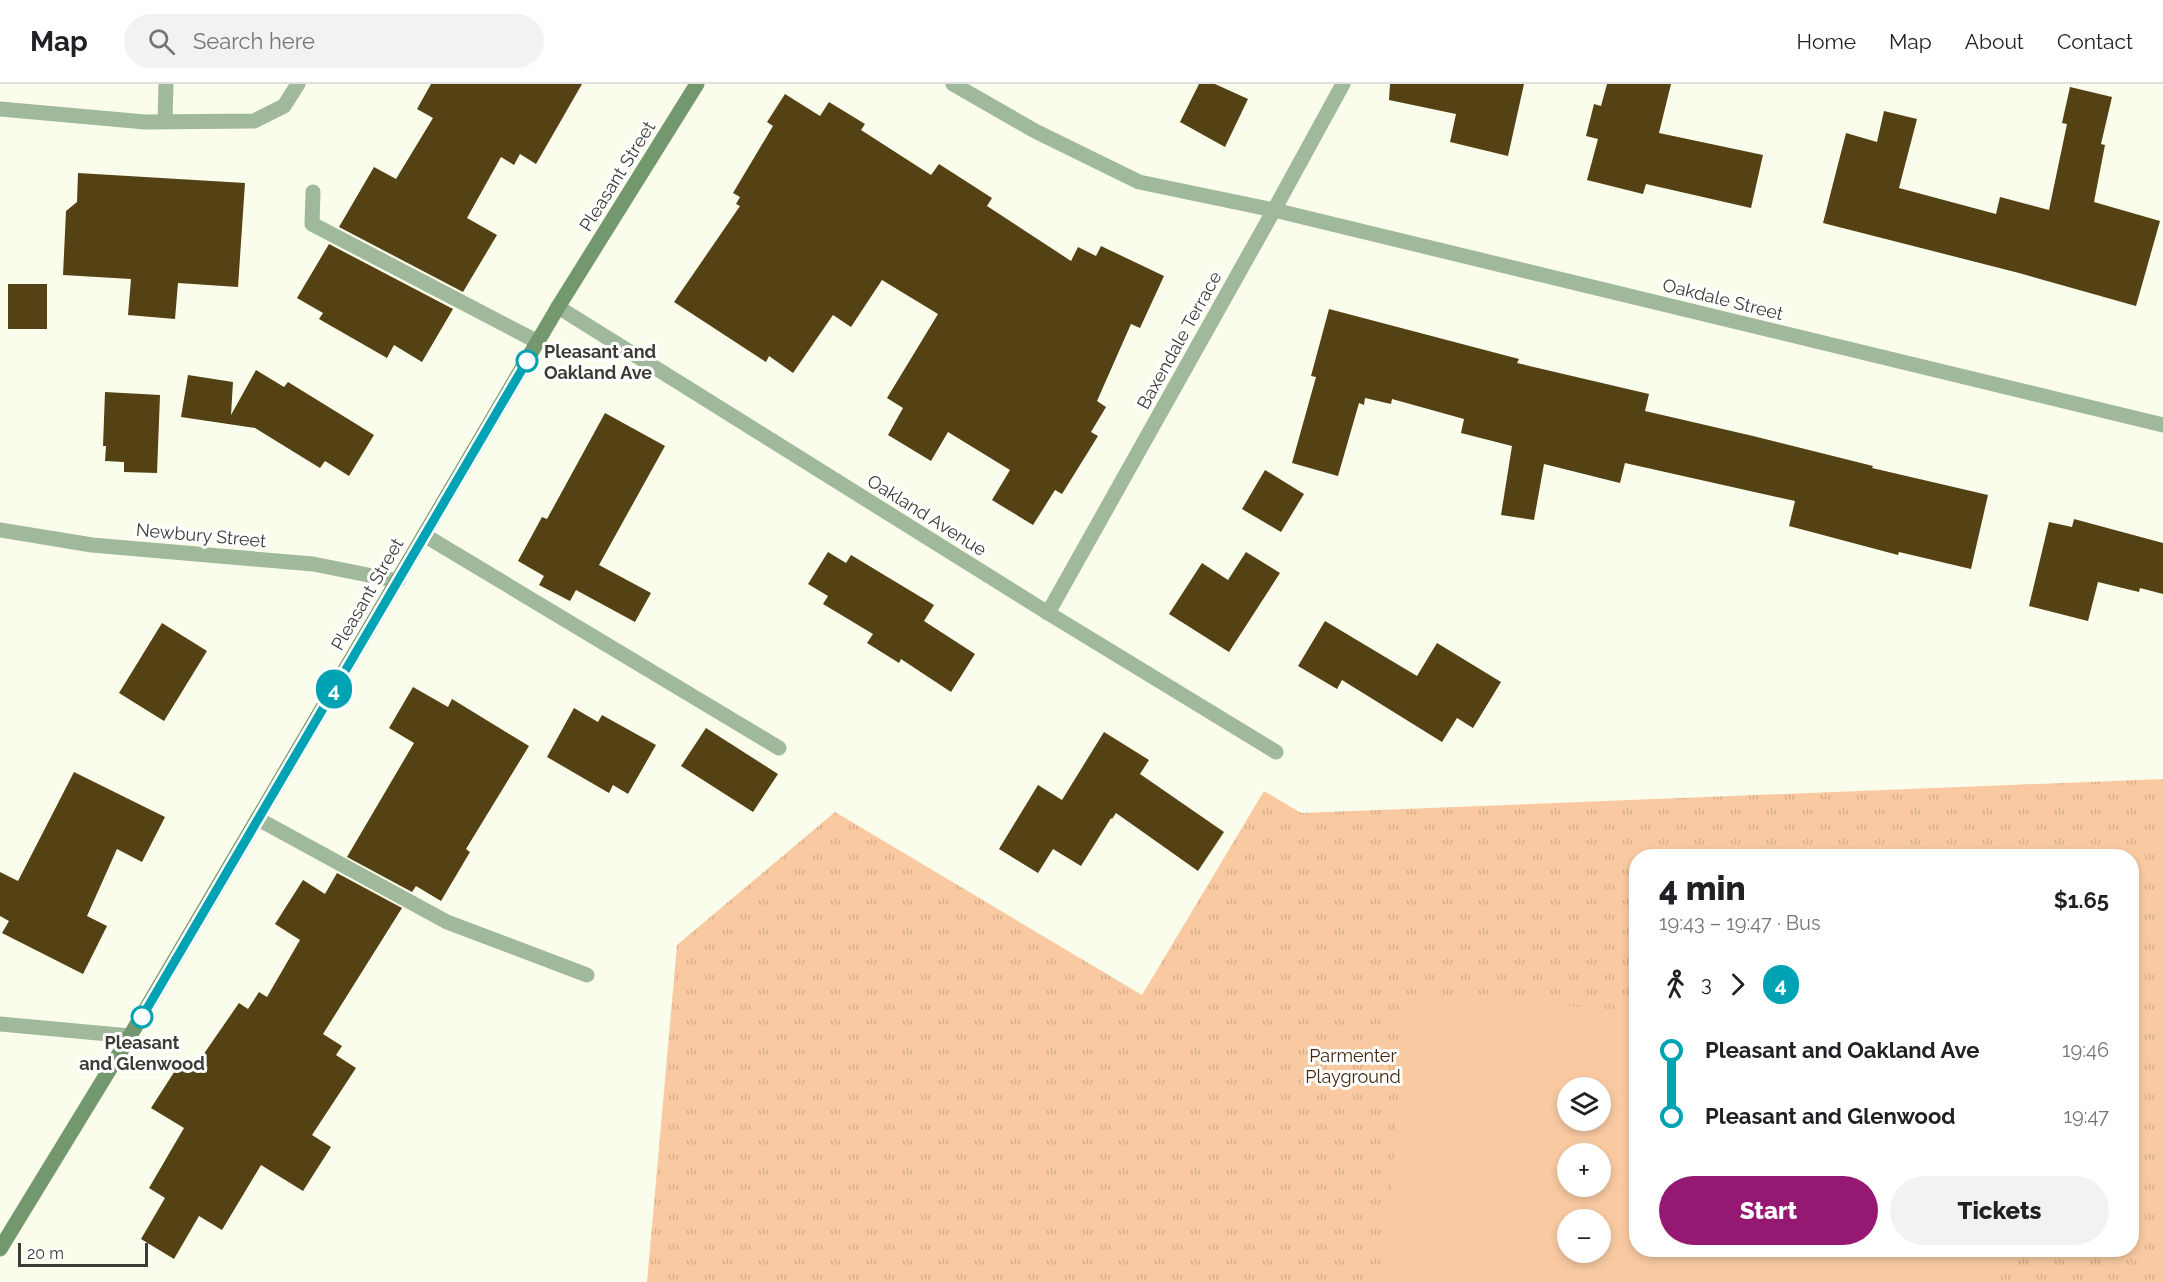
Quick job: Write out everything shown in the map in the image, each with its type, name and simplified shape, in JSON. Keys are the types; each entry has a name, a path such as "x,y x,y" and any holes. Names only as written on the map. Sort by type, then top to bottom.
{"main road":[{"name":"Pleasant Street","path":"0,1249 130,1036 558,307 697,84"}],"street":[{"path":"165,121 166,84"},
{"path":"0,109 145,122 254,121 284,106 298,84"},
{"name":"Oakdale Street","path":"953,84 1035,131 1139,182 1275,210 2163,425"},
{"name":"Baxendale Terrace","path":"1048,613 1275,210 1343,84"},
{"path":"313,192 312,224 538,342"},
{"name":"Oakland Avenue","path":"558,307 1048,613 1276,752"},
{"name":"Newbury Street","path":"0,530 92,545 313,564 398,581"},
{"path":"424,535 779,748"},
{"path":"258,819 447,922 586,975"},
{"path":"0,1023 130,1036"}],"green space":[{"name":"Parmenter Playground","path":"2163,779 2163,1282 647,1282 677,945 835,812 1142,995 1264,791 1301,813"},
{"path":"1405,995 1629,1011 1629,1257 2002,1257 2000,1282 1385,1282"}],"building":[{"path":"431,84 582,84 536,164 520,154 514,165 501,157 467,218 497,235 463,292 339,227 374,167 396,179 433,118 417,109"},
{"path":"1199,84 1215,84 1248,99 1225,147 1180,122"},
{"path":"1390,84 1524,84 1508,156 1450,142 1456,114 1389,100"},
{"path":"1607,84 1671,84 1659,133 1763,155 1751,208 1646,184 1643,194 1587,180 1598,139 1586,136 1594,104 1601,106"},
{"path":"2070,87 2112,97 2101,144 2105,145 2094,202 2160,221 2136,306 2019,273 1823,223 1846,133 1877,142 1884,111 1917,119 1899,188 1996,214 2000,197 2049,210 2067,124 2062,123"},
{"path":"785,94 820,116 829,102 865,124 861,130 931,175 939,164 992,198 987,206 1071,261 1078,247 1096,256 1101,246 1164,276 1140,328 1131,324 1097,401 1106,407 1091,432 1098,436 1062,494 1055,490 1033,525 992,500 1010,470 948,432 931,461 888,435 903,408 887,398 938,314 882,280 851,327 833,315 793,373 769,356 766,362 674,302 740,206 736,204 740,197 733,193 773,126 767,122"},
{"path":"78,173 245,183 238,287 178,283 175,319 128,315 131,279 63,275 66,211 77,202"},
{"path":"329,244 453,309 422,362 394,345 387,358 319,319 323,313 297,298"},
{"path":"8,284 47,284 47,329 8,329"},
{"path":"1329,309 1519,359 1517,363 1649,394 1645,411 1988,495 1971,569 1899,552 1898,555 1789,526 1795,501 1625,463 1620,483 1544,464 1534,520 1501,515 1512,446 1461,433 1464,419 1392,399 1391,404 1365,398 1364,405 1359,403 1338,476 1292,463 1316,377 1311,376"},
{"path":"256,370 284,387 288,382 374,435 349,476 325,461 320,468 255,428 181,417 188,375 233,382 231,415"},
{"path":"105,392 160,395 157,473 124,472 124,462 105,461 106,446 103,446"},
{"path":"605,413 665,446 599,565 651,593 635,622 576,590 570,601 539,585 544,576 518,561 542,517 547,519"},
{"path":"1265,470 1304,494 1281,532 1242,509"},
{"path":"2074,519 2163,543 2163,594 2140,588 2139,592 2098,582 2088,621 2029,606 2049,522 2072,527"},
{"path":"828,552 846,563 851,555 934,605 924,621 975,654 951,692 901,659 899,663 867,643 873,634 823,604 828,596 808,584"},
{"path":"1246,552 1280,573 1229,652 1169,614 1202,563 1228,580"},
{"path":"1325,621 1417,676 1437,643 1501,682 1473,728 1457,718 1442,742 1342,680 1337,689 1298,666"},
{"path":"162,623 207,651 164,721 119,693"},
{"path":"413,687 448,707 452,699 529,746 466,849 470,852 441,901 416,886 412,892 347,857 414,743 389,728"},
{"path":"574,708 598,722 602,715 656,745 628,794 613,785 609,793 547,757"},
{"path":"706,728 778,774 753,812 681,766"},
{"path":"1104,732 1149,760 1140,774 1224,832 1198,871 1116,813 1081,866 1053,849 1038,873 999,849 1038,785 1062,800"},
{"path":"74,772 165,817 142,862 117,849 87,916 107,926 83,974 2,933 9,921 0,916 0,872 18,881"},
{"path":"337,873 402,908 323,1034 342,1046 336,1055 356,1068 312,1135 331,1147 303,1191 261,1165 222,1230 199,1216 174,1259 141,1239 165,1198 149,1188 184,1128 151,1108 180,1063 192,1071 239,1003 248,1009 259,992 267,997 300,940 275,924 303,880 325,894"}],"bus line":[{"name":"4","path":"142,1017 527,361"}],"place":[{"name":"Pleasant and Oakland Ave","path":"527,361"},
{"name":"Pleasant and Glenwood","path":"142,1017"}]}
